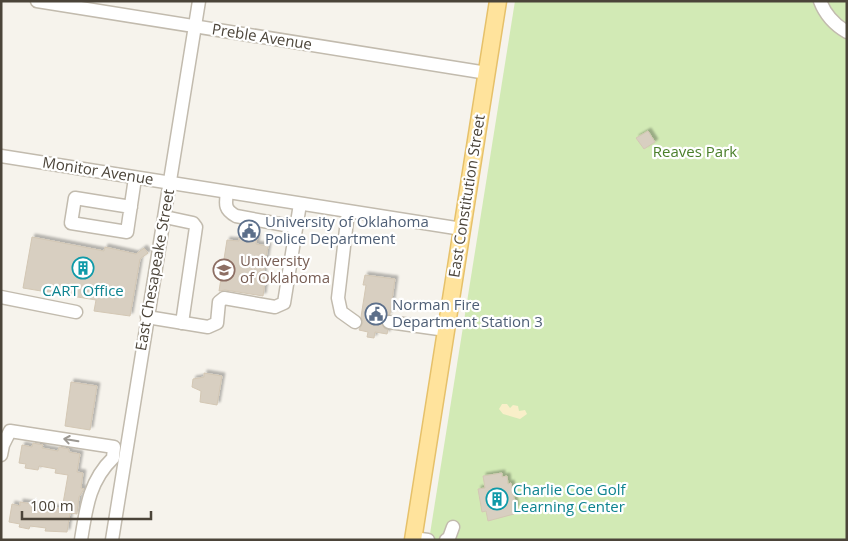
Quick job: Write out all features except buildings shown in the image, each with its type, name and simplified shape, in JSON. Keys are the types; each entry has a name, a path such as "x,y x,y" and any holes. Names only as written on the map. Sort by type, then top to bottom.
{"main road":[{"name":"East Constitution Street","path":"418,539 446,330 498,1"}],"street":[{"name":"Preble Avenue","path":"37,1 487,73"},
{"name":"East Chesapeake Street","path":"112,540 120,453 165,217 199,1"},
{"path":"820,1 823,9 838,27 847,32"},
{"name":"Monitor Avenue","path":"1,156 462,230"},
{"path":"131,206 75,198 70,223 127,232 131,206 135,178"},
{"path":"227,193 225,204 228,212 236,216 296,227"},
{"path":"147,317 208,327 214,326 217,323 219,302 224,298 275,307 284,303 300,204"},
{"path":"348,212 338,298 341,312 355,322"},
{"path":"165,217 193,223 196,227 182,323"},
{"path":"1,297 76,312"},
{"path":"389,322 446,330"},
{"path":"2,448 10,431 114,447 120,453 104,467 92,486 81,540"},
{"path":"446,540 449,538 453,527"}],"green space":[{"name":"Reaves Park","path":"515,1 847,1 847,540 429,540"}],"sand":[{"path":"502,404 507,404 510,408 513,405 518,406 519,411 525,410 527,414 520,419 503,414 499,409"}],"place":[{"name":"University of Oklahoma Police Department","path":"249,231"},
{"name":"CART Office","path":"83,268"},
{"name":"University of Oklahoma","path":"224,270"},
{"name":"Norman Fire Department Station 3","path":"376,314"},
{"name":"Charlie Coe Golf Learning Center","path":"497,499"}]}
